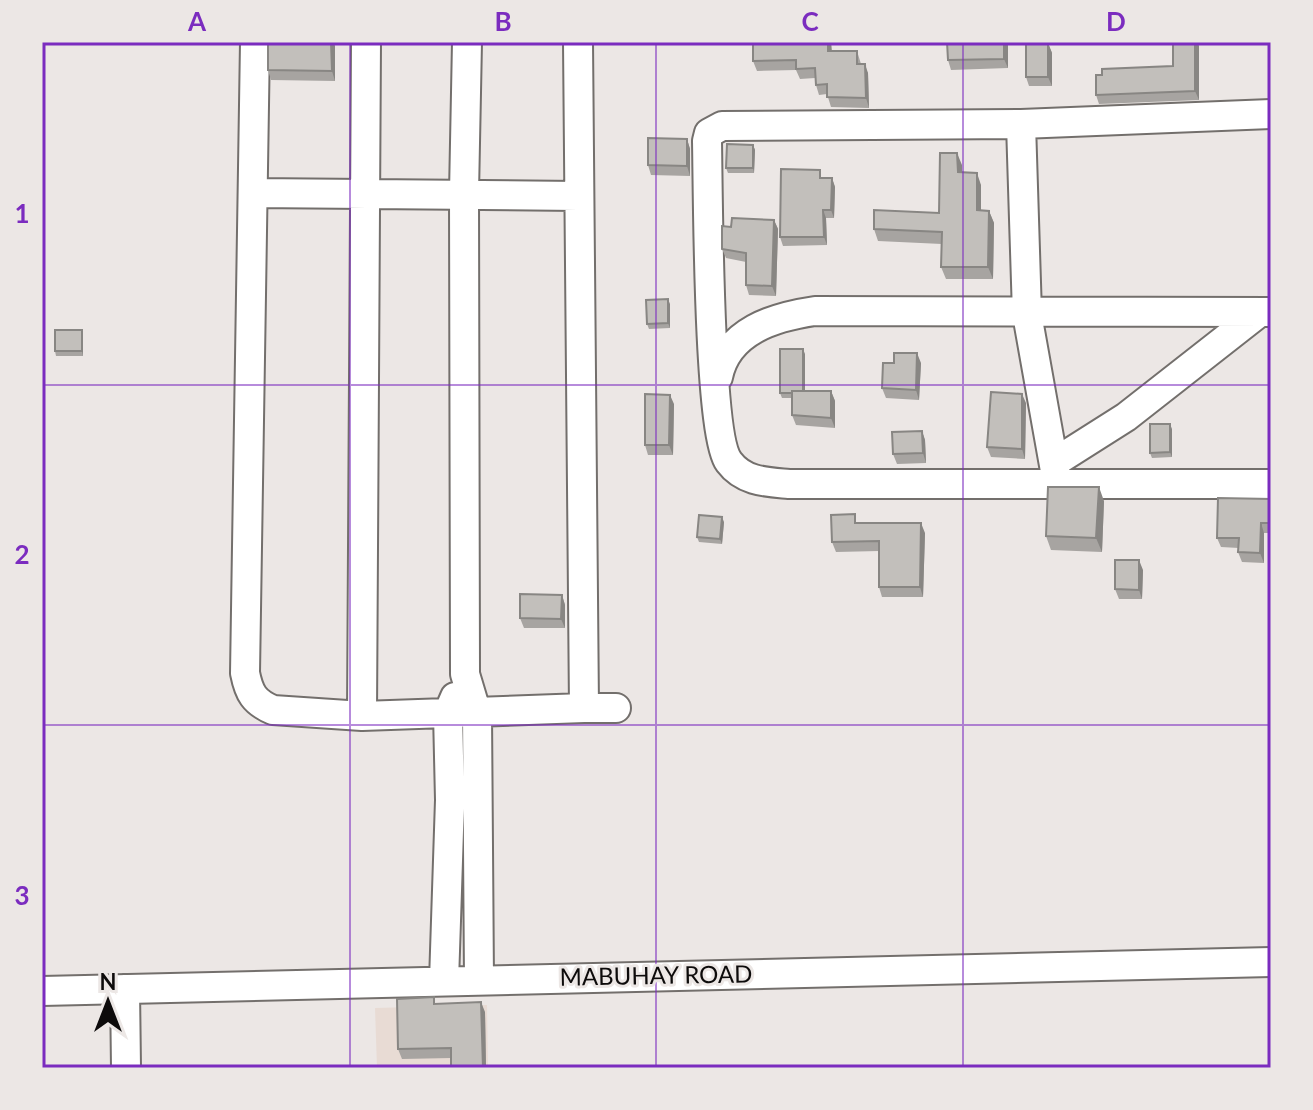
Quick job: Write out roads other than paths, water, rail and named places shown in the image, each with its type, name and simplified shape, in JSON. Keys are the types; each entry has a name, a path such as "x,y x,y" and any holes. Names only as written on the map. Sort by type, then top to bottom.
{"street":[{"path":"255,42 245,673 248,688 261,705 273,710 362,716 616,708"},
{"path":"362,716 366,42"},
{"path":"467,42 464,193 465,674 477,714 479,980"},
{"path":"578,42 584,708"},
{"path":"1271,114 1021,124 722,126 709,133 711,318 722,449 736,469 754,480 789,484 1056,472 1271,484"},
{"path":"1021,124 1027,314 1056,472"},
{"path":"253,193 578,196"},
{"path":"717,385 721,362 737,339 789,315 815,311 1027,314 1266,312"},
{"path":"1056,472 1266,312"},
{"path":"444,981 450,800 448,713 465,674"},
{"path":"450,800 478,800"},
{"name":"MABUHAY ROAD","path":"42,991 1271,962"},
{"path":"125,989 126,1068"}]}
